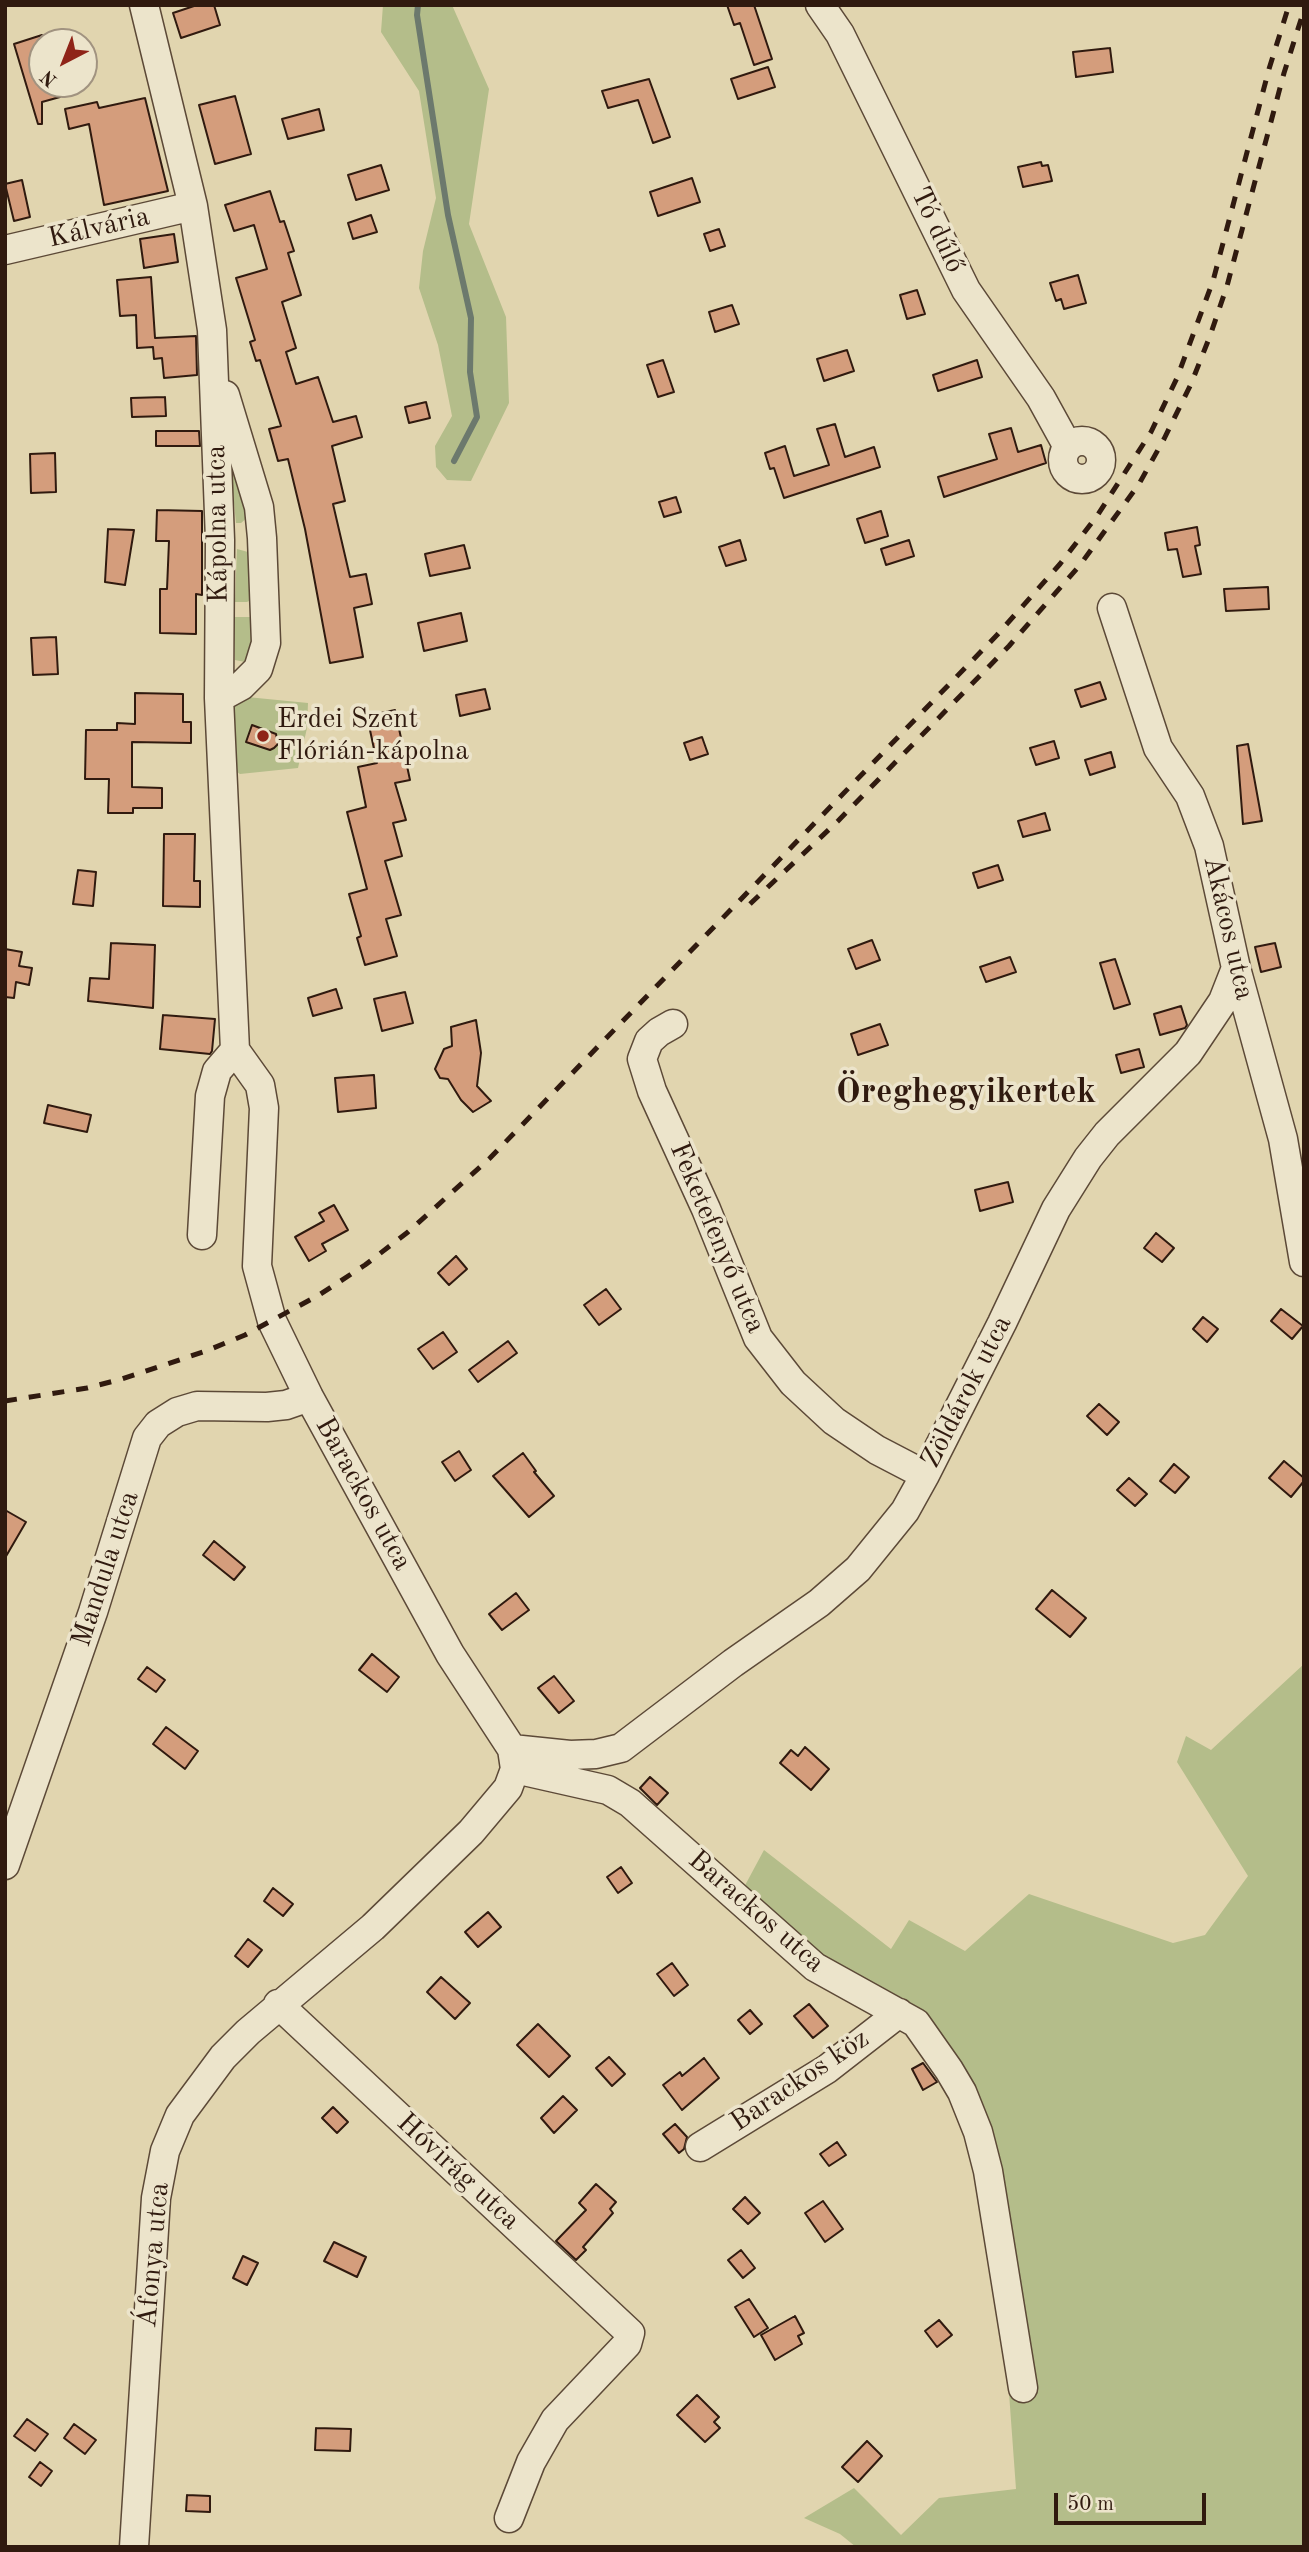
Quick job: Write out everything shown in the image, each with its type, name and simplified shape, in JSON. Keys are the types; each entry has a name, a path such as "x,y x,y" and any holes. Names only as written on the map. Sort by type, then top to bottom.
{"street":[{"name":"Kápolna utca","path":"144,5 193,206 212,330 220,540 219,698 235,1050"},
{"name":"Tó dűlő","path":"820,5 846,46 966,290 1041,398 1068,447"},
{"name":"Kálvária","path":"5,250 193,206"},
{"path":"214,359 259,507 266,609 265,643 257,669 242,686 219,698"},
{"path":"220,540 262,538"},
{"name":"Akácos utca","path":"1112,608 1158,748 1190,796 1209,846 1236,968 1294,1138 1304,1262"},
{"path":"219,609 266,609"},
{"name":"Zöldárok utca","path":"514,1759 596,1755 621,1748 835,1590 858,1569 905,1511 1002,1323 1056,1209 1088,1158 1107,1134 1188,1053 1223,1002 1236,968"},
{"name":"Feketefenyő utca","path":"673,1024 649,1041 642,1059 652,1091 706,1209 758,1338 793,1383 834,1421 877,1450 925,1475"},
{"path":"202,1235 210,1097 217,1071 235,1050 260,1085 264,1108 257,1266 272,1321 309,1397"},
{"name":"Barackos utca","path":"309,1397 450,1654 514,1759 608,1790 630,1803 815,1967 916,2023 962,2092 978,2132 988,2171 1023,2388"},
{"name":"Mandula utca","path":"5,1865 93,1612 147,1438 158,1424 177,1412 198,1406 267,1407 286,1405 309,1397"},
{"name":"Áfonya utca","path":"134,2547 156,2198 165,2151 180,2116 211,2073 248,2032 278,2004 337,1958 419,1884 478,1824 508,1788 514,1759"},
{"name":"Hóvirág utca","path":"278,2004 630,2333 627,2344 555,2420 531,2462 509,2518"},
{"name":"Barackos köz","path":"700,2147 827,2069 899,2013"}],"green space":[{"path":"383,5 452,5 489,89 469,224 506,317 509,403 471,481 447,480 436,467 435,446 452,416 438,345 419,288 423,251 436,198 419,91 381,32"},
{"path":"230,462 237,463 248,517 241,523 236,523"},
{"path":"237,549 248,552 256,576 255,598 247,602 235,602"},
{"path":"234,617 257,617 258,647 245,662 235,660"},
{"path":"247,697 308,703 307,728 298,768 240,774 229,767 227,700"},
{"path":"1304,1664 1304,2547 856,2547 840,2534 804,2518 854,2488 901,2535 939,2498 1016,2489 990,2132 921,2017 815,1962 742,1891 764,1850 891,1949 909,1920 965,1951 1029,1894 1173,1943 1205,1935 1248,1876 1177,1762 1186,1736 1211,1750"}],"building":[{"path":"197,5 214,5 220,25 181,38 173,13"},
{"path":"727,5 754,5 772,59 754,65 740,23 734,25"},
{"path":"28,40 28,91 14,44"},
{"path":"1110,48 1113,72 1076,77 1073,52"},
{"path":"768,67 775,87 738,99 731,79"},
{"path":"649,79 670,137 653,143 638,100 608,108 602,91"},
{"path":"235,96 251,154 215,164 199,105"},
{"path":"30,98 56,98 42,102 42,124 38,124"},
{"path":"145,98 168,191 104,205 89,124 69,129 65,109 97,102 99,108"},
{"path":"319,109 324,130 288,139 282,119"},
{"path":"1041,162 1042,166 1048,165 1052,181 1023,187 1018,167"},
{"path":"381,165 389,190 356,200 348,175"},
{"path":"692,178 700,202 658,216 650,192"},
{"path":"22,180 30,217 14,221 5,184"},
{"path":"270,191 280,222 284,221 294,251 288,253 301,295 282,302 296,348 286,352 296,384 318,377 333,422 356,416 362,437 332,446 345,501 333,504 350,577 366,574 372,604 354,608 363,657 330,663 305,529 288,459 278,461 269,429 281,426 260,360 256,361 250,342 255,340 236,278 267,269 254,225 234,231 225,205"},
{"path":"371,215 377,232 353,239 348,223"},
{"path":"719,229 725,246 710,251 704,234"},
{"path":"174,234 178,262 144,268 140,239"},
{"path":"1078,275 1086,303 1064,309 1061,299 1056,301 1050,283"},
{"path":"151,277 155,338 196,336 197,375 164,378 162,358 154,359 153,347 137,348 136,315 120,316 117,280"},
{"path":"917,290 925,314 907,319 900,295"},
{"path":"732,305 739,324 715,332 709,312"},
{"path":"847,350 854,371 824,381 817,359"},
{"path":"663,360 674,392 658,397 647,365"},
{"path":"977,360 982,377 938,391 933,375"},
{"path":"165,397 166,416 132,417 131,398"},
{"path":"426,402 430,418 409,423 405,407"},
{"path":"835,424 845,457 874,447 880,467 784,498 774,468 770,469 765,453 785,446 794,476 829,465 817,429"},
{"path":"1011,428 1018,452 1041,445 1046,463 944,497 938,477 997,459 989,434"},
{"path":"156,431 199,431 200,446 156,446"},
{"path":"55,453 56,492 31,493 30,454"},
{"path":"676,497 681,512 664,517 659,502"},
{"path":"157,510 202,511 202,595 196,594 196,634 160,633 160,589 167,589 169,541 156,541"},
{"path":"881,511 888,536 865,543 857,519"},
{"path":"1197,527 1200,545 1195,546 1201,574 1183,577 1177,549 1168,550 1165,533"},
{"path":"108,529 134,530 125,585 105,582"},
{"path":"740,540 746,560 726,566 719,547"},
{"path":"909,540 914,556 886,565 881,549"},
{"path":"464,545 470,568 430,576 425,554"},
{"path":"1268,587 1269,609 1226,611 1224,589"},
{"path":"461,613 467,641 424,651 418,623"},
{"path":"56,637 58,674 33,675 31,638"},
{"path":"1100,682 1106,699 1081,707 1075,690"},
{"path":"485,689 490,709 460,716 456,695"},
{"path":"135,693 183,694 183,722 191,722 191,743 132,742 132,787 162,788 162,808 133,808 133,813 108,813 109,779 85,779 86,730 117,730 117,723 135,724"},
{"path":"395,710 410,780 395,783 406,820 393,823 402,856 385,861 401,915 386,919 397,956 365,965 357,938 361,936 349,894 367,889 347,812 366,807 358,767 377,763 367,716"},
{"name":"Erdei Szent Flórián-kápolna","path":"252,725 276,734 278,744 270,750 246,742"},
{"path":"702,737 708,754 690,760 684,743"},
{"path":"1054,741 1059,758 1036,765 1030,748"},
{"path":"1248,744 1262,821 1243,824 1237,746"},
{"path":"1111,752 1115,767 1090,775 1085,760"},
{"path":"1045,813 1050,830 1023,837 1018,821"},
{"path":"164,834 195,834 194,881 200,881 200,907 163,906"},
{"path":"998,865 1003,880 978,888 973,873"},
{"path":"78,870 96,872 93,906 73,904"},
{"path":"872,940 880,960 856,969 848,949"},
{"path":"111,943 155,945 153,1008 88,1001 90,978 109,979"},
{"path":"1275,943 1281,967 1261,972 1255,947"},
{"path":"5,949 22,952 19,966 32,968 29,985 16,982 14,998 5,997"},
{"path":"1010,957 1016,972 986,982 980,967"},
{"path":"1115,959 1130,1004 1114,1009 1100,963"},
{"path":"336,989 342,1008 313,1016 308,998"},
{"path":"405,992 413,1023 382,1031 374,999"},
{"path":"1181,1006 1187,1025 1185,1028 1160,1035 1154,1014"},
{"path":"163,1015 215,1019 210,1054 160,1049"},
{"path":"476,1020 481,1053 477,1086 491,1101 473,1112 461,1100 448,1079 440,1078 435,1069 444,1049 452,1046 451,1027"},
{"path":"880,1024 888,1045 858,1055 851,1034"},
{"path":"1139,1049 1144,1067 1121,1073 1116,1055"},
{"path":"374,1075 376,1108 338,1112 335,1078"},
{"path":"48,1105 91,1115 87,1132 44,1123"},
{"path":"1008,1182 1013,1202 980,1211 975,1190"},
{"path":"334,1205 348,1230 322,1244 326,1251 309,1261 295,1237 324,1221 319,1213"},
{"path":"1156,1233 1174,1248 1162,1262 1144,1248"},
{"path":"456,1256 467,1269 449,1285 438,1273"},
{"path":"606,1289 621,1309 599,1325 584,1305"},
{"path":"1281,1309 1303,1326 1292,1339 1271,1321"},
{"path":"1203,1317 1218,1329 1207,1342 1193,1329"},
{"path":"443,1332 457,1352 433,1369 418,1349"},
{"path":"508,1341 517,1353 478,1382 469,1370"},
{"path":"1099,1404 1119,1422 1107,1435 1087,1416"},
{"path":"459,1451 471,1470 455,1481 442,1462"},
{"path":"523,1453 536,1471 534,1472 554,1496 529,1517 493,1476"},
{"path":"1284,1461 1304,1478 1291,1497 1269,1478"},
{"path":"1174,1464 1189,1477 1175,1493 1160,1481"},
{"path":"1129,1478 1147,1494 1135,1506 1117,1490"},
{"path":"5,1510 26,1522 5,1558"},
{"path":"214,1541 245,1567 234,1580 203,1555"},
{"path":"1052,1590 1086,1618 1070,1637 1036,1609"},
{"path":"516,1593 529,1610 502,1630 489,1614"},
{"path":"372,1654 399,1677 387,1692 359,1670"},
{"path":"147,1667 165,1680 156,1692 138,1679"},
{"path":"554,1676 574,1701 559,1713 538,1688"},
{"path":"166,1727 198,1751 185,1769 153,1744"},
{"path":"805,1747 829,1769 811,1790 780,1763 791,1750 798,1756"},
{"path":"650,1777 668,1793 657,1805 640,1788"},
{"path":"621,1867 632,1883 618,1893 607,1877"},
{"path":"273,1888 293,1904 283,1916 264,1901"},
{"path":"488,1912 501,1927 478,1947 465,1932"},
{"path":"248,1939 262,1950 248,1967 235,1956"},
{"path":"672,1963 688,1985 674,1996 657,1974"},
{"path":"441,1977 470,2003 455,2019 427,1992"},
{"path":"809,2004 828,2026 813,2038 794,2016"},
{"path":"750,2010 762,2024 750,2034 738,2020"},
{"path":"538,2024 570,2056 549,2077 517,2045"},
{"path":"609,2057 625,2074 612,2086 596,2068"},
{"path":"704,2058 719,2078 682,2110 663,2085 680,2072 682,2076"},
{"path":"923,2063 937,2082 923,2090 912,2069"},
{"path":"563,2096 577,2110 554,2133 541,2118"},
{"path":"333,2107 348,2122 337,2133 322,2118"},
{"path":"675,2124 687,2137 684,2149 679,2153 663,2134"},
{"path":"837,2142 846,2155 829,2166 820,2154"},
{"path":"596,2184 616,2202 610,2209 613,2213 583,2247 586,2250 576,2260 556,2241 586,2210 579,2203"},
{"path":"745,2197 760,2213 748,2224 733,2209"},
{"path":"823,2201 843,2229 825,2242 805,2213"},
{"path":"334,2242 366,2257 357,2277 324,2261"},
{"path":"741,2250 755,2268 743,2278 728,2260"},
{"path":"243,2256 258,2263 247,2285 233,2278"},
{"path":"749,2299 768,2328 754,2337 735,2307"},
{"path":"795,2316 804,2333 798,2336 802,2344 775,2360 761,2335"},
{"path":"939,2320 952,2335 937,2347 925,2331"},
{"path":"697,2395 719,2417 714,2422 720,2428 705,2442 677,2415"},
{"path":"27,2419 48,2434 35,2451 14,2436"},
{"path":"74,2424 96,2440 85,2454 64,2438"},
{"path":"316,2428 351,2429 350,2451 315,2450"},
{"path":"867,2441 882,2456 858,2482 842,2467"},
{"path":"40,2462 52,2471 41,2486 29,2477"},
{"path":"187,2495 210,2496 210,2512 186,2511"}],"waterway":[{"path":"418,5 417,15 448,215 471,318 470,372 477,417 454,461"}],"railway":[{"path":"5,1401 87,1388 122,1379 245,1335 319,1295 408,1232 490,1158 997,635 1060,564 1097,516 1151,432 1177,378 1213,281 1269,69 1289,5"},
{"path":"750,904 838,821 1009,646 1080,565 1139,484 1191,384 1210,336 1227,286 1284,73 1304,10"}],"place":[{"name":"Erdei Szent Flórián-kápolna","path":"263,736"}],"district":[{"name":"Öreghegyikertek","path":"966,1093"}]}
